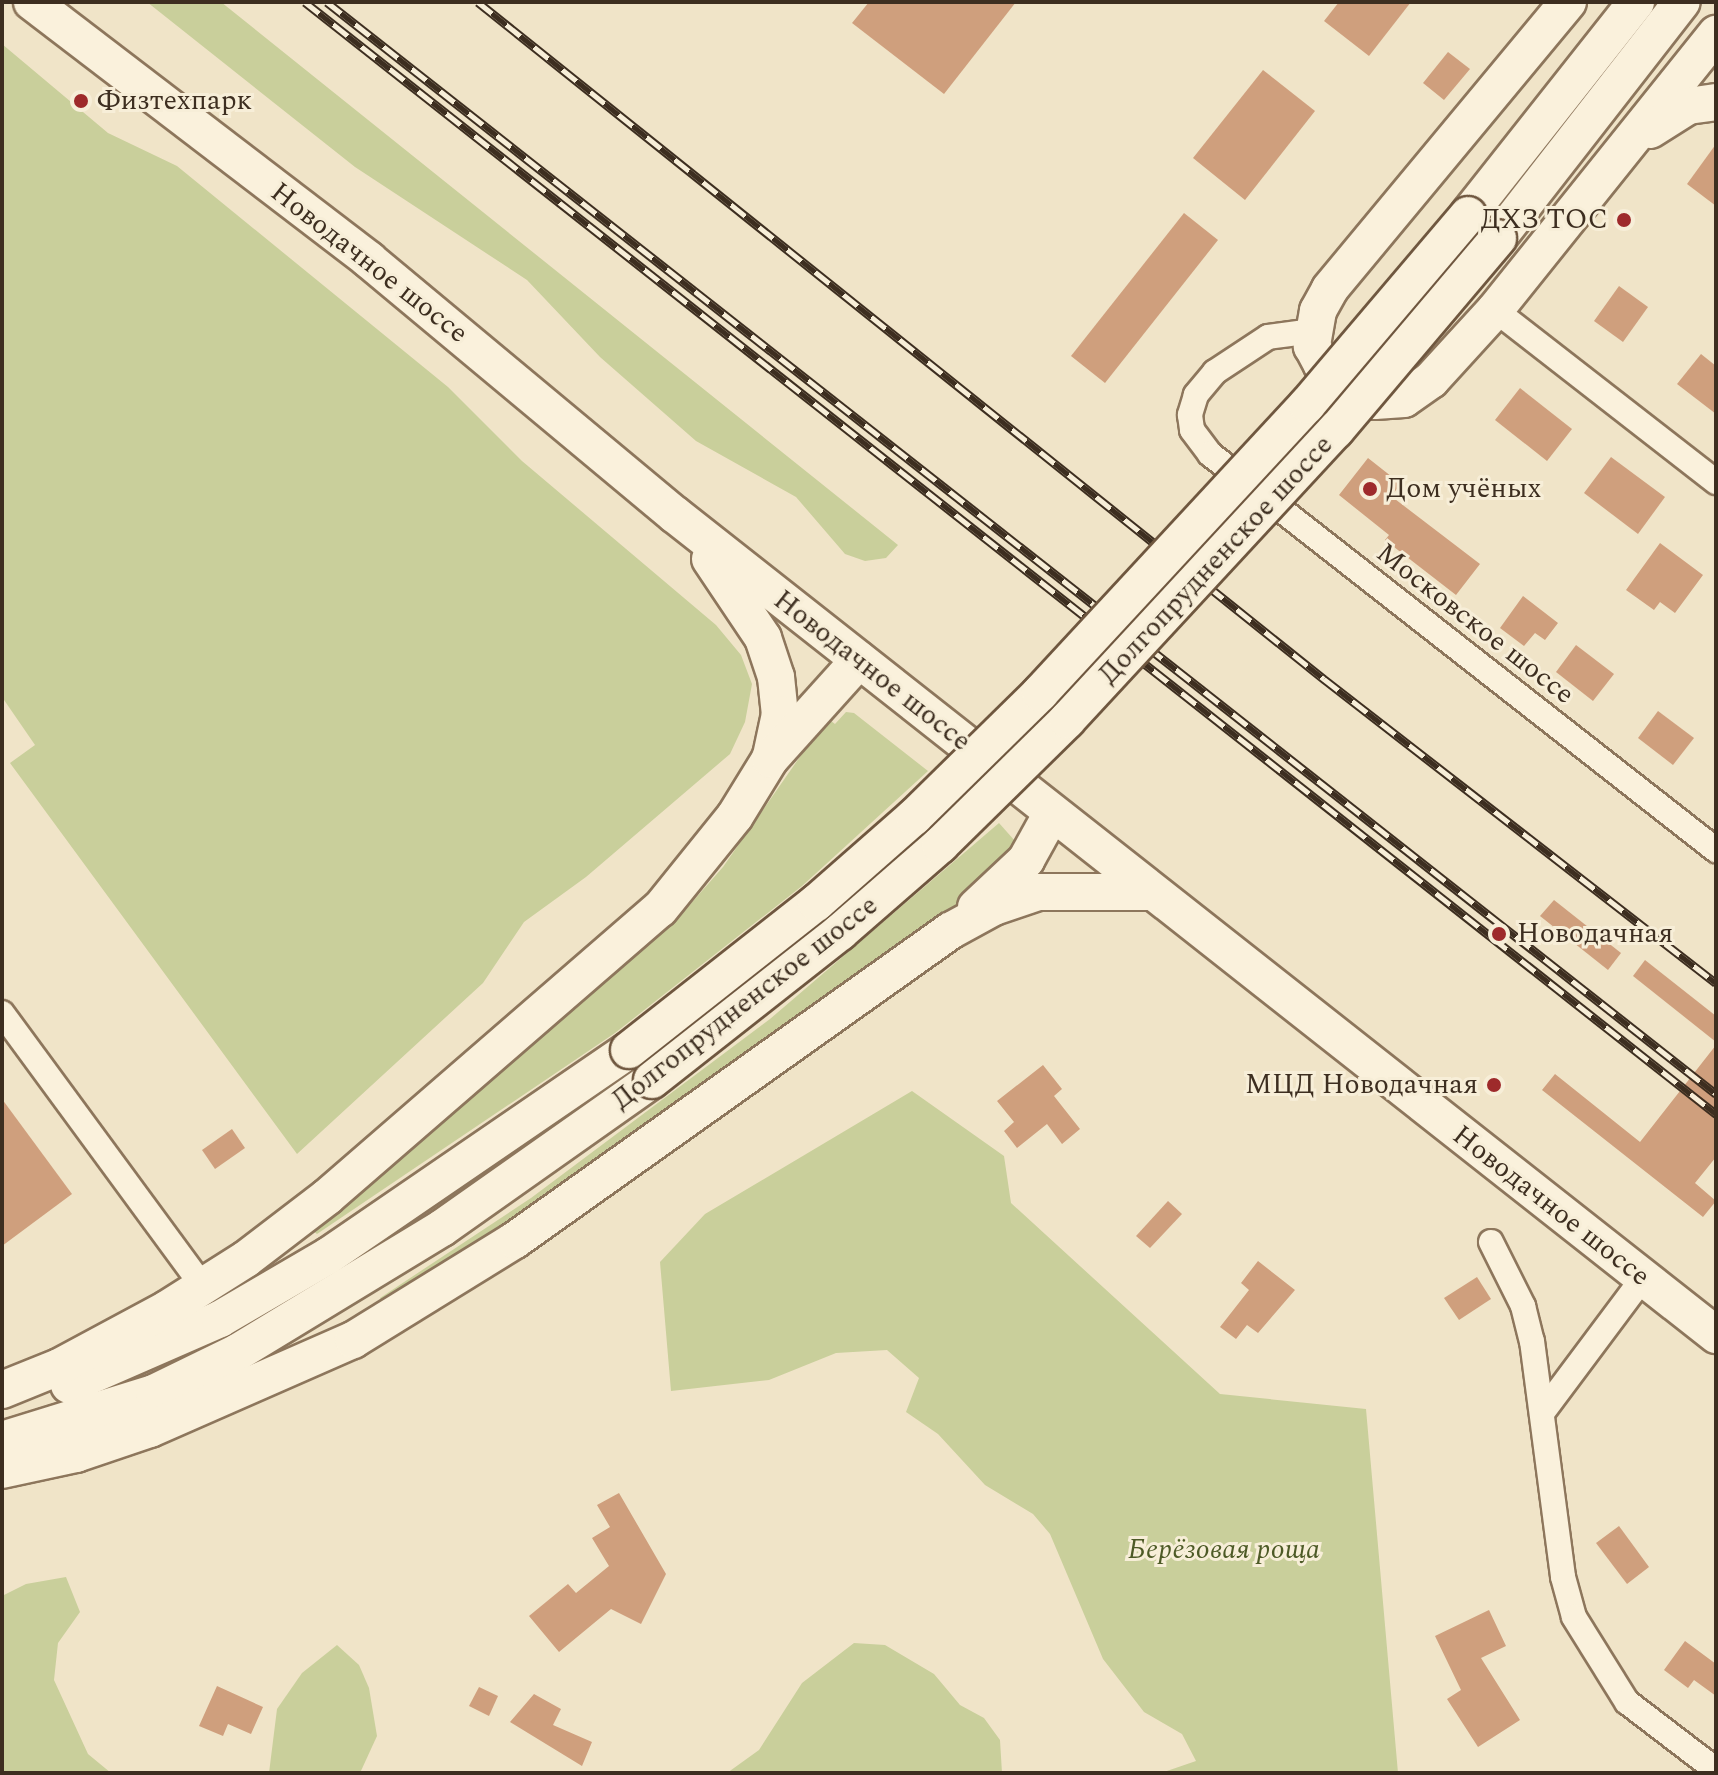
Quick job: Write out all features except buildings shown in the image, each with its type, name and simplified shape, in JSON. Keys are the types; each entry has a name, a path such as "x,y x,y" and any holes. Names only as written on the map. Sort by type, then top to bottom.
{"main road":[{"name":"Новодачное шоссе","path":"32,2 369,260 674,514 1716,1335"},
{"path":"1568,2 1545,16 1330,289 1313,331 1312,346 1322,365 1354,393 1375,401 1404,399 1431,380 1495,310 1716,34"},
{"name":"Долгопрудненское шоссе","path":"2,1408 139,1358 220,1319 421,1197 629,1050 827,893 914,817 1040,693 1307,405 1468,215 1636,2"},
{"name":"Долгопрудненское шоссе","path":"2,1440 154,1393 238,1352 430,1236 652,1080 840,932 940,845 1056,730 1272,502 1498,238 1682,2"},
{"path":"1625,151 1688,106 1716,102"},
{"path":"674,514 729,583 763,638 776,677 780,714 770,759"},
{"path":"2,1390 121,1336 203,1287 327,1197 660,909 735,816 770,759 859,660"},
{"path":"950,931 1026,860 1052,813"},
{"path":"2,1470 76,1454 150,1429 243,1393 353,1340 515,1240 950,931 994,907 1038,892 1150,892"}],"street":[{"path":"1495,310 1716,482"},
{"name":"Московское шоссе","path":"1313,331 1268,337 1215,372 1196,395 1190,415 1201,442 1288,516 1716,850"},
{"path":"2,1013 203,1287"},
{"path":"1491,1242 1523,1306 1542,1413 1563,1577 1574,1617 1627,1702 1716,1770"},
{"path":"1542,1413 1643,1278"}],"green space":[{"path":"147,2 221,2 898,545 886,558 865,561 845,554 796,497 696,441 600,357 527,280 355,167"},
{"path":"2,44 108,133 177,166 448,387 522,461 716,625 741,655 752,684 745,722 730,754 586,877 524,922 483,983 297,1154 10,763 35,745 2,697"},
{"path":"846,712 854,713 928,771 802,886 615,1033 317,1234 312,1230 687,908 723,867 827,718 835,724"},
{"path":"999,823 1015,841 994,885 524,1219 384,1306 380,1298 531,1198 770,1019"},
{"name":"Берёзовая роща","path":"912,1091 1004,1156 1011,1203 1220,1394 1366,1409 1398,1773 1161,1773 1196,1761 1182,1734 1144,1712 1103,1659 1050,1534 1033,1514 985,1485 938,1434 906,1412 919,1378 887,1350 836,1353 769,1380 671,1391 660,1262 705,1214"},
{"path":"66,1577 80,1612 58,1643 54,1680 88,1754 111,1773 2,1773 2,1596 26,1584"},
{"path":"854,1643 885,1645 934,1674 960,1705 984,1718 1000,1740 1002,1773 727,1773 759,1750 802,1683"},
{"path":"337,1645 359,1665 369,1688 377,1736 360,1773 269,1773 277,1709 302,1673"}],"railway":[{"path":"305,2 1716,1114"},
{"path":"327,2 1716,1094"},
{"path":"478,2 1324,679 1716,983"}],"place":[{"name":"Физтехпарк","path":"81,101"},
{"name":"ДХЗ ТОС","path":"1624,220"},
{"name":"Дом учёных","path":"1370,489"},
{"name":"Новодачная","path":"1499,934"},
{"name":"МЦД Новодачная","path":"1494,1085"}]}
